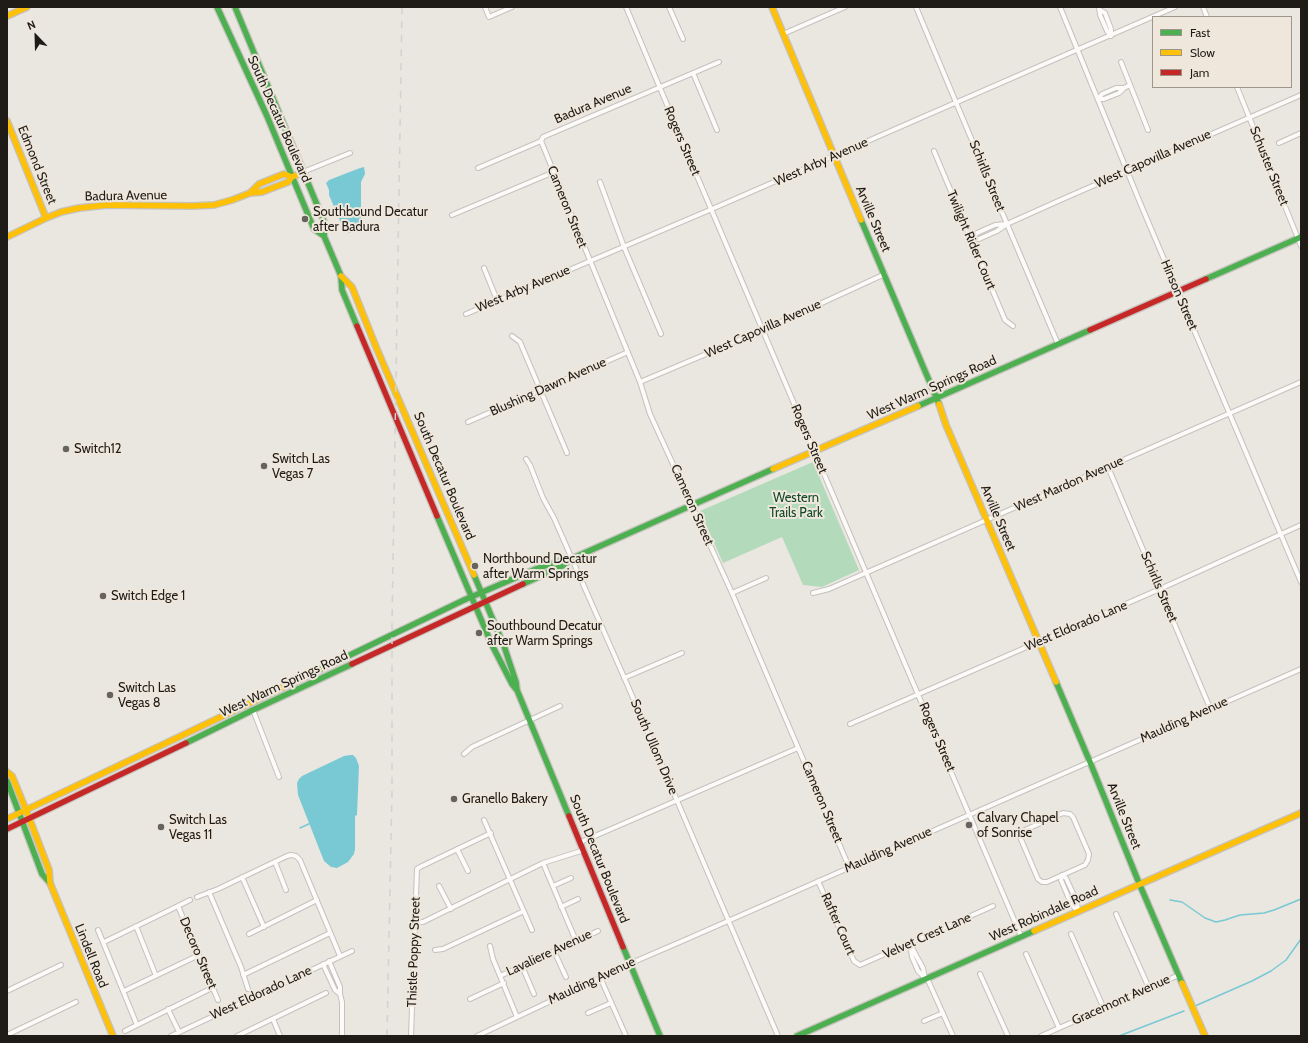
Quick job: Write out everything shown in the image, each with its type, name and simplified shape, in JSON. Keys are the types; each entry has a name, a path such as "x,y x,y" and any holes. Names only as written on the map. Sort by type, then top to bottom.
{"main road":[{"path":"7,16 26,7"},
{"name":"South Decatur Boulevard","path":"217,7 267,116 314,229 324,236"},
{"name":"South Decatur Boulevard","path":"235,7 325,224 324,236 341,276 342,290 475,606 495,651 512,684 517,690"},
{"name":"Arville Street","path":"772,7 937,398 946,425 1090,762 1204,1035"},
{"name":"Edmond Street","path":"7,121 46,218"},
{"name":"Badura Avenue","path":"7,237 46,218 61,212 79,208 107,205 214,205 250,193 262,192 288,182 292,177 303,172"},
{"name":"Badura Avenue","path":"250,193 259,184 284,174 292,177"},
{"name":"West Warm Springs Road","path":"7,829 253,710 562,566 571,559 1178,292 1299,237"},
{"name":"South Decatur Boulevard","path":"341,276 352,287 376,347 482,592 504,647 516,682 517,690 660,1036"},
{"name":"West Warm Springs Road","path":"7,819 471,596 536,569 559,561 571,559"},
{"name":"Lindell Road","path":"7,772 12,776 30,819 49,870 50,883 113,1036"},
{"name":"Lindell Road","path":"7,781 42,874 50,883"},
{"name":"West Robindale Road","path":"797,1036 1301,812"}],"street":[{"path":"485,7 489,17 512,7"},
{"name":"Rogers Street","path":"626,7 1021,936"},
{"path":"669,7 683,39"},
{"path":"783,34 845,7"},
{"name":"Schirlls Street","path":"916,7 1058,344"},
{"name":"Hinson Street","path":"1060,7 1180,298 1301,582"},
{"name":"West Arby Avenue","path":"1155,16 1175,7"},
{"path":"1100,8 1105,13 1111,29 1111,36"},
{"name":"West Arby Avenue","path":"466,314 712,209 1152,17"},
{"name":"Badura Avenue","path":"478,168 541,142 543,137 719,62"},
{"path":"1121,62 1148,130"},
{"path":"694,72 717,130"},
{"path":"1098,99 1104,99 1119,93 1124,88 1130,86"},
{"name":"Schuster Street","path":"1237,88 1299,237 1301,246"},
{"name":"West Capovilla Avenue","path":"971,239 977,233 995,225 1007,224 1249,116 1301,95"},
{"path":"1279,143 1301,133"},
{"name":"Cameron Street","path":"541,142 628,352 640,382 650,414 732,593 849,867"},
{"name":"Twilight Rider Court","path":"934,151 1005,320 1013,326"},
{"name":"Badura Avenue","path":"303,172 350,153"},
{"path":"452,215 554,172"},
{"path":"600,182 624,247 660,334"},
{"path":"484,268 497,300"},
{"name":"West Capovilla Avenue","path":"640,382 763,330 885,274"},
{"path":"512,336 520,342 567,453"},
{"name":"Blushing Dawn Avenue","path":"468,422 628,352"},
{"name":"West Mardon Avenue","path":"813,593 828,589 1301,382"},
{"name":"South Ullom Drive","path":"526,459 677,799 778,1036"},
{"name":"Schirlls Street","path":"1108,466 1210,708"},
{"name":"West Eldorado Lane","path":"850,724 1160,589 1301,525"},
{"path":"732,593 766,578"},
{"path":"624,678 682,653"},
{"name":"Maulding Avenue","path":"476,1036 629,964 1301,669"},
{"path":"464,754 472,747 529,719 560,706"},
{"path":"253,710 279,777"},
{"path":"580,842 798,748"},
{"path":"1063,813 1070,814 1072,817 1089,854 1085,865 1062,875 1047,882 1038,880 1020,837 1021,833 1025,830 1063,813"},
{"path":"484,820 532,930"},
{"path":"468,871 457,849 490,833"},
{"name":"Thistle Poppy Street","path":"411,1036 417,869 420,866 457,849"},
{"path":"415,922 423,922 543,863 584,850"},
{"path":"197,897 291,854 296,856 300,860 340,956"},
{"path":"275,862 286,890"},
{"path":"543,863 576,941"},
{"path":"1062,875 1061,880 1071,904 1078,911"},
{"path":"242,877 264,926"},
{"path":"553,886 571,878"},
{"name":"Rafter Court","path":"818,881 854,961 860,965"},
{"path":"439,886 451,909"},
{"path":"209,892 248,988"},
{"path":"561,906 578,899"},
{"path":"104,942 190,900"},
{"path":"249,934 317,900"},
{"name":"Decoro Street","path":"178,906 218,1000"},
{"name":"Velvet Crest Lane","path":"860,965 993,906"},
{"path":"435,950 443,950 524,911"},
{"path":"1116,914 1150,988"},
{"path":"136,926 156,976"},
{"path":"98,930 137,1025"},
{"name":"Lavaliere Avenue","path":"500,976 598,931"},
{"path":"243,975 330,933"},
{"path":"1071,934 1104,1009"},
{"path":"910,944 919,959 926,978 953,1036"},
{"path":"490,946 493,959 517,1017"},
{"name":"West Eldorado Lane","path":"170,1036 352,951"},
{"path":"554,951 566,977"},
{"path":"1026,954 1059,1028"},
{"path":"124,991 199,956"},
{"path":"329,961 340,987 342,1002 342,1036"},
{"path":"323,964 335,990 340,994"},
{"path":"7,991 61,965"},
{"path":"522,966 534,994"},
{"path":"980,974 1008,1036"},
{"name":"Gracemont Avenue","path":"1041,1036 1179,975"},
{"path":"600,977 626,1036"},
{"path":"470,999 504,983"},
{"path":"125,1031 212,988"},
{"path":"237,1036 326,993"},
{"path":"7,1035 76,1002"},
{"path":"588,1013 611,1003"},
{"path":"168,1009 179,1032"},
{"path":"924,1021 943,1013"},
{"path":"273,1019 280,1036"}],"green space":[{"name":"Western Trails Park","path":"813,462 859,570 822,587 803,585 782,537 723,563 700,511"}],"water":[{"path":"364,167 365,174 361,182 361,225 358,231 350,233 345,231 343,228 329,195 329,190 326,183 329,180"},
{"path":"353,755 356,758 359,766 357,815 355,816 355,849 354,854 348,862 337,868 331,867 324,861 298,795 297,783 302,776 344,756"}],"waterway":[{"path":"300,828 311,823"},
{"path":"1170,900 1182,902 1205,918 1216,922 1240,915 1264,913 1301,899"},
{"path":"1195,1006 1271,971 1286,960 1301,939"},
{"path":"1119,1036 1184,1011"}],"railway":[{"path":"387,1036 392,791 392,623 402,7"}],"traffic: fast":[{"path":"217,7 267,116 314,229 324,236"},
{"path":"235,7 325,224 324,236 341,276 342,290 357,326"},
{"path":"861,220 939,404"},
{"path":"1206,279 1301,237"},
{"path":"918,406 1090,330"},
{"path":"523,584 562,566 571,559 773,469"},
{"path":"437,516 492,645 516,689"},
{"path":"319,670 464,600 536,569 559,561 569,560"},
{"path":"474,575 504,646 516,682 517,690 569,816"},
{"path":"186,743 352,664"},
{"path":"1056,682 1182,983"},
{"path":"7,781 42,874 50,883"},
{"path":"797,1036 1034,931"},
{"path":"623,947 660,1036"}],"traffic: slow":[{"path":"7,16 27,7"},
{"path":"772,7 861,220"},
{"path":"7,121 46,218"},
{"path":"7,237 46,218 61,212 79,208 107,205 214,205 250,193 262,192 288,182 292,177 303,172"},
{"path":"250,193 259,184 284,174 292,177"},
{"path":"341,276 352,287 376,347 474,575"},
{"path":"939,404 946,425 1056,682"},
{"path":"773,469 918,406"},
{"path":"7,819 319,670"},
{"path":"7,772 12,776 26,810 49,870 50,883 113,1036"},
{"path":"1034,931 1301,813"},
{"path":"1182,983 1205,1036"}],"traffic: jam":[{"path":"1090,330 1206,279"},
{"path":"357,326 437,516"},
{"path":"352,664 523,584"},
{"path":"7,829 186,743"},
{"path":"569,816 623,947"}],"place":[{"name":"Southbound Decatur after Badura","path":"305,219"},
{"name":"Switch12","path":"66,449"},
{"name":"Switch Las Vegas 7","path":"264,466"},
{"name":"Northbound Decatur after Warm Springs","path":"475,566"},
{"name":"Switch Edge 1","path":"103,596"},
{"name":"Southbound Decatur after Warm Springs","path":"479,633"},
{"name":"Switch Las Vegas 8","path":"110,695"},
{"name":"Granello Bakery","path":"454,799"},
{"name":"Calvary Chapel of Sonrise","path":"969,825"},
{"name":"Switch Las Vegas 11","path":"161,827"}]}
